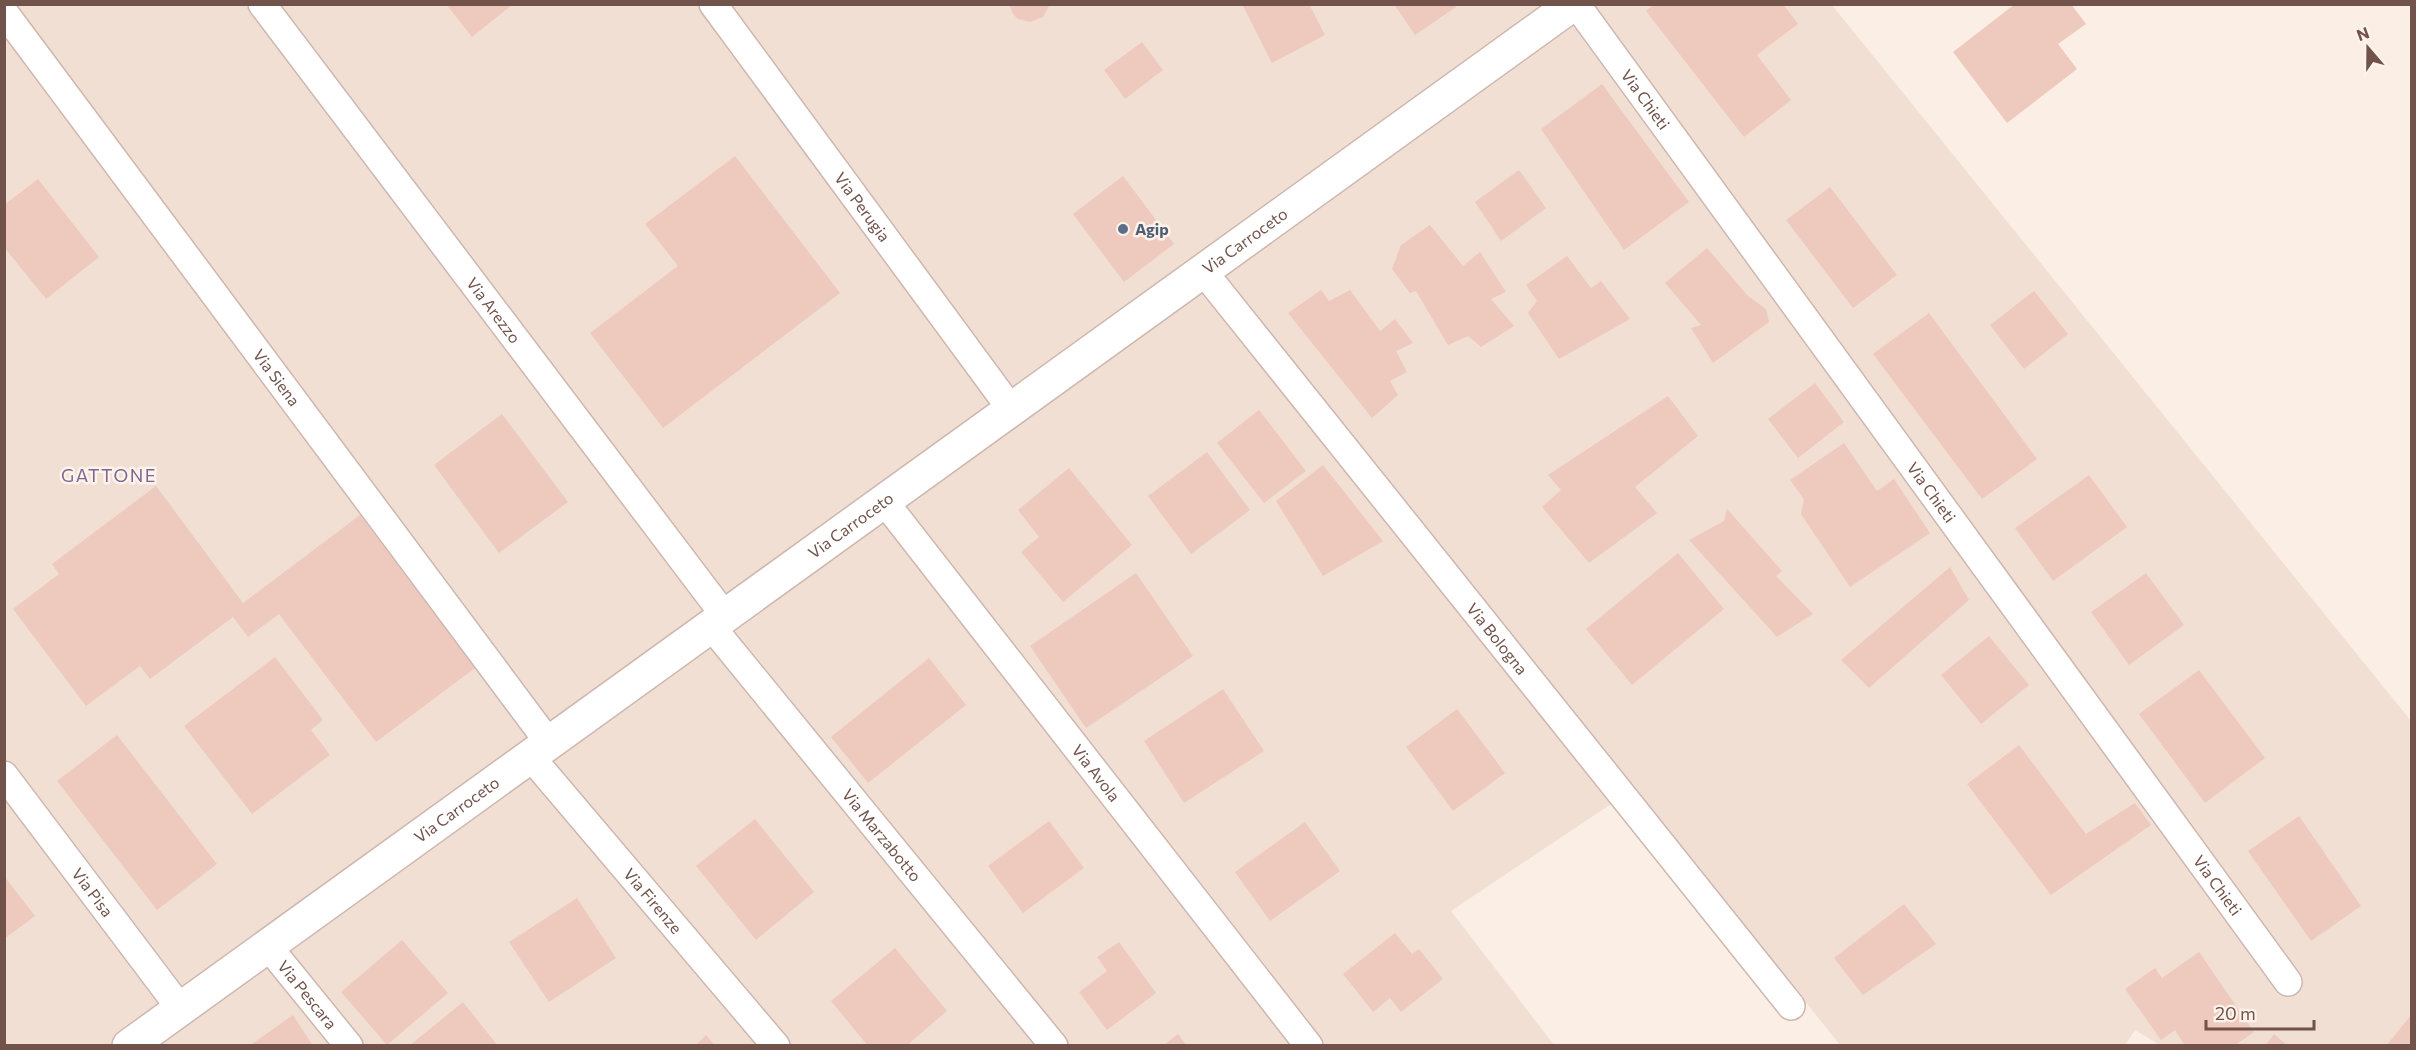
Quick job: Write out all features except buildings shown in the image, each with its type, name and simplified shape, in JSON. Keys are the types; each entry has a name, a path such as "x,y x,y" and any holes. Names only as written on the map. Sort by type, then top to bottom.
{"street":[{"name":"Via Arezzo","path":"262,4 718,621"},
{"name":"Via Perugia","path":"713,4 1011,409"},
{"name":"Via Carroceto","path":"129,1046 1574,4"},
{"name":"Via Chieti","path":"1574,4 2288,982"},
{"name":"Via Siena","path":"4,12 539,749"},
{"name":"Via Bologna","path":"1203,271 1791,1006"},
{"name":"Via Avola","path":"884,501 1309,1046"},
{"name":"Via Marzabotto","path":"718,621 1053,1046"},
{"name":"Via Firenze","path":"539,749 776,1046"},
{"name":"Via Pisa","path":"4,776 180,1008"},
{"name":"Via Pescara","path":"267,945 349,1046"}],"shaded area":[{"path":"5,5 1832,5 2411,721 2411,1045 2160,1045 2135,1030 2125,1045 1840,1045 1635,788 1451,911 1554,1045 5,1046"}],"place":[{"name":"Agip","path":"1123,229"}],"district":[{"name":"GATTONE","path":"109,476"}]}
